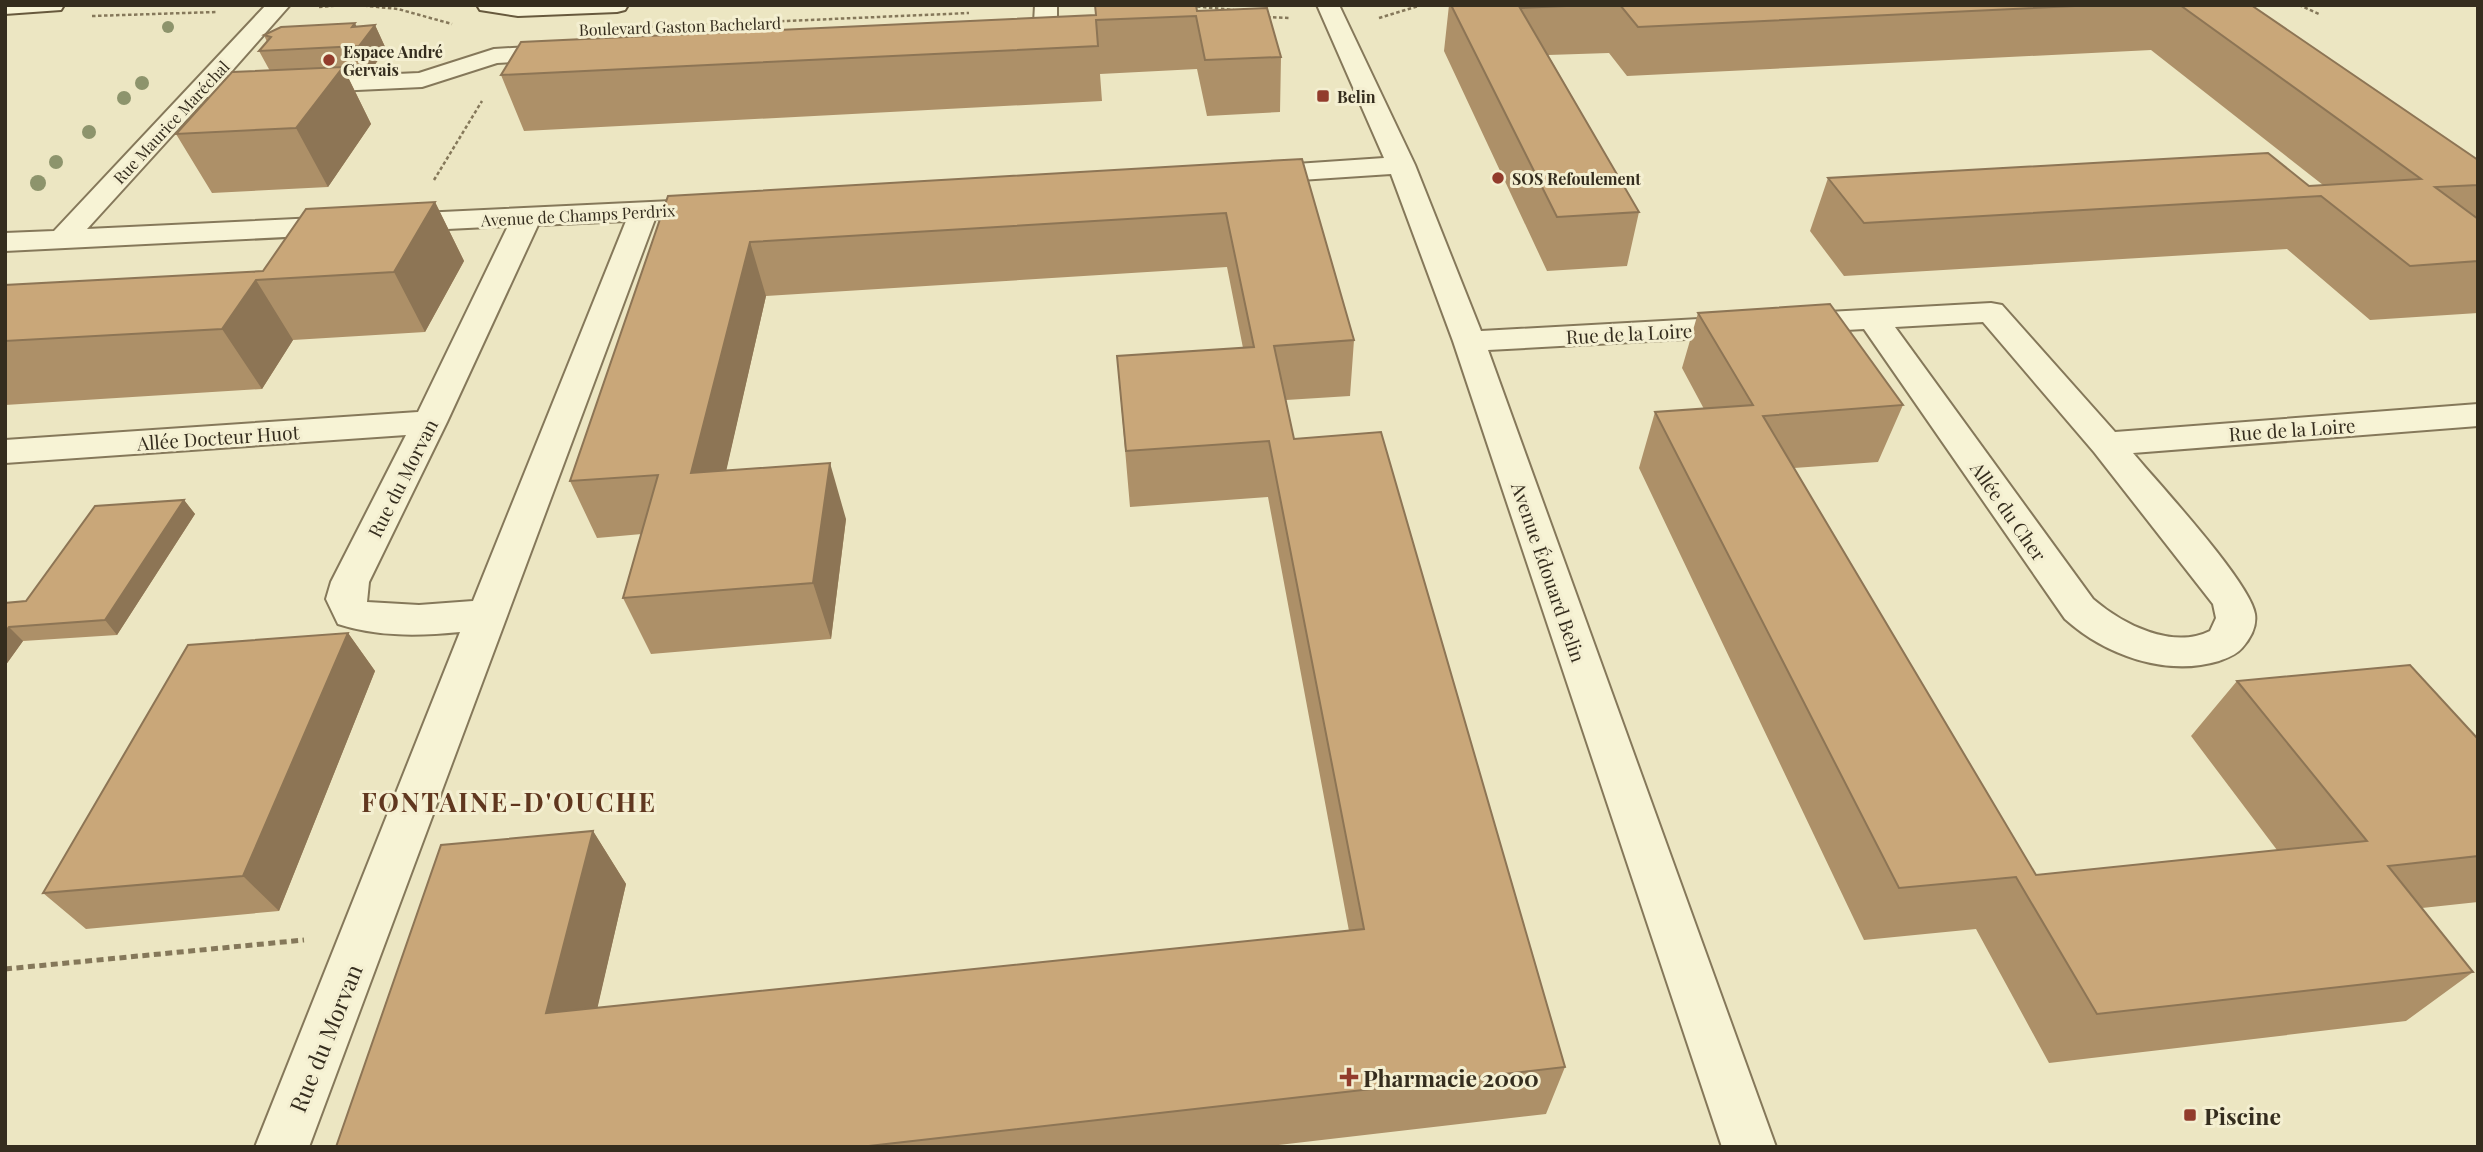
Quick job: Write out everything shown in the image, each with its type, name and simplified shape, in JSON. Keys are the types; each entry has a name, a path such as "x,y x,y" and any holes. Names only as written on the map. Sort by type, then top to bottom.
{"street":[{"path":"5,7 53,5"},
{"name":"Boulevard Gaston Bachelard","path":"488,5 518,9 617,5"},
{"name":"Rue Maurice Maréchal","path":"63,238 277,7"},
{"path":"976,33 1045,29 1046,7"},
{"name":"Avenue Édouard Belin","path":"1331,12 1401,165 1469,341 1749,1147"},
{"path":"201,90 422,80 494,56 591,51"},
{"path":"1222,177 1401,165"},
{"name":"Avenue de Champs Perdrix","path":"5,242 526,219 740,206"},
{"name":"Rue du Morvan","path":"282,1147 644,212"},
{"name":"Rue du Morvan","path":"488,614 422,621 382,621 352,614 346,599 350,582 430,422 526,219"},
{"name":"Allée du Cher","path":"1991,312 2106,444 2232,600 2238,615 2234,634 2220,645 2191,652 2148,647 2106,630 2078,609 1873,320 1991,312"},
{"name":"Rue de la Loire","path":"1469,341 1873,320"},
{"name":"Rue de la Loire","path":"2106,444 2478,415"},
{"name":"Allée Docteur Huot","path":"5,452 430,422"}],"path":[{"path":"86,16 346,5"},
{"path":"358,5 398,9 426,19 463,26"},
{"path":"1257,15 1331,12 1378,18 1422,5"},
{"path":"2299,5 2319,13"},
{"path":"1190,6 1243,12"},
{"name":"Boulevard Gaston Bachelard","path":"642,28 1046,7"},
{"path":"434,180 509,55"},
{"path":"5,969 366,934"}],"building":[{"path":"1095,5 1196,5 1197,11 1267,8 1281,57 1205,60 1196,16 1096,20 1098,46 501,75 521,42 1096,15"},
{"path":"1451,5 1590,5 1520,8 1639,212 1557,217"},
{"path":"1620,5 2096,5 1638,27"},
{"path":"2180,5 2251,5 2478,160 2478,185 2435,187 2478,219 2478,261 2410,266 2321,196 1864,223 1828,178 2268,153 2309,186 2421,179"},
{"path":"355,23 352,27 375,25 359,46 259,51 271,37 264,35 281,27"},
{"path":"343,67 296,128 176,134 232,72"},
{"path":"1302,159 1354,340 1274,346 1294,439 1381,432 1565,1067 860,1147 336,1147 441,845 593,831 546,1013 1364,929 1269,441 1126,451 1117,356 1254,347 1226,213 750,242 691,473 830,463 813,583 623,598 658,475 570,481 668,196"},
{"path":"435,202 394,272 256,280 222,329 5,341 5,285 263,271 306,209"},
{"path":"1830,304 1903,405 1763,416 2036,875 2367,841 2237,681 2410,665 2478,739 2478,856 2388,866 2473,972 2097,1014 2016,877 1899,888 1655,412 1753,405 1698,313"},
{"path":"184,500 105,620 9,627 5,632 5,603 26,601 95,506"},
{"path":"348,633 243,876 43,893 188,645"}],"place":[{"name":"Espace André Gervais","path":"329,60"},
{"name":"Belin","path":"1323,96"},
{"name":"SOS Refoulement","path":"1498,178"},
{"name":"Pharmacie 2000","path":"1349,1077"},
{"name":"Piscine","path":"2190,1115"}],"district":[{"name":"FONTAINE-D'OUCHE","path":"509,801"}]}
